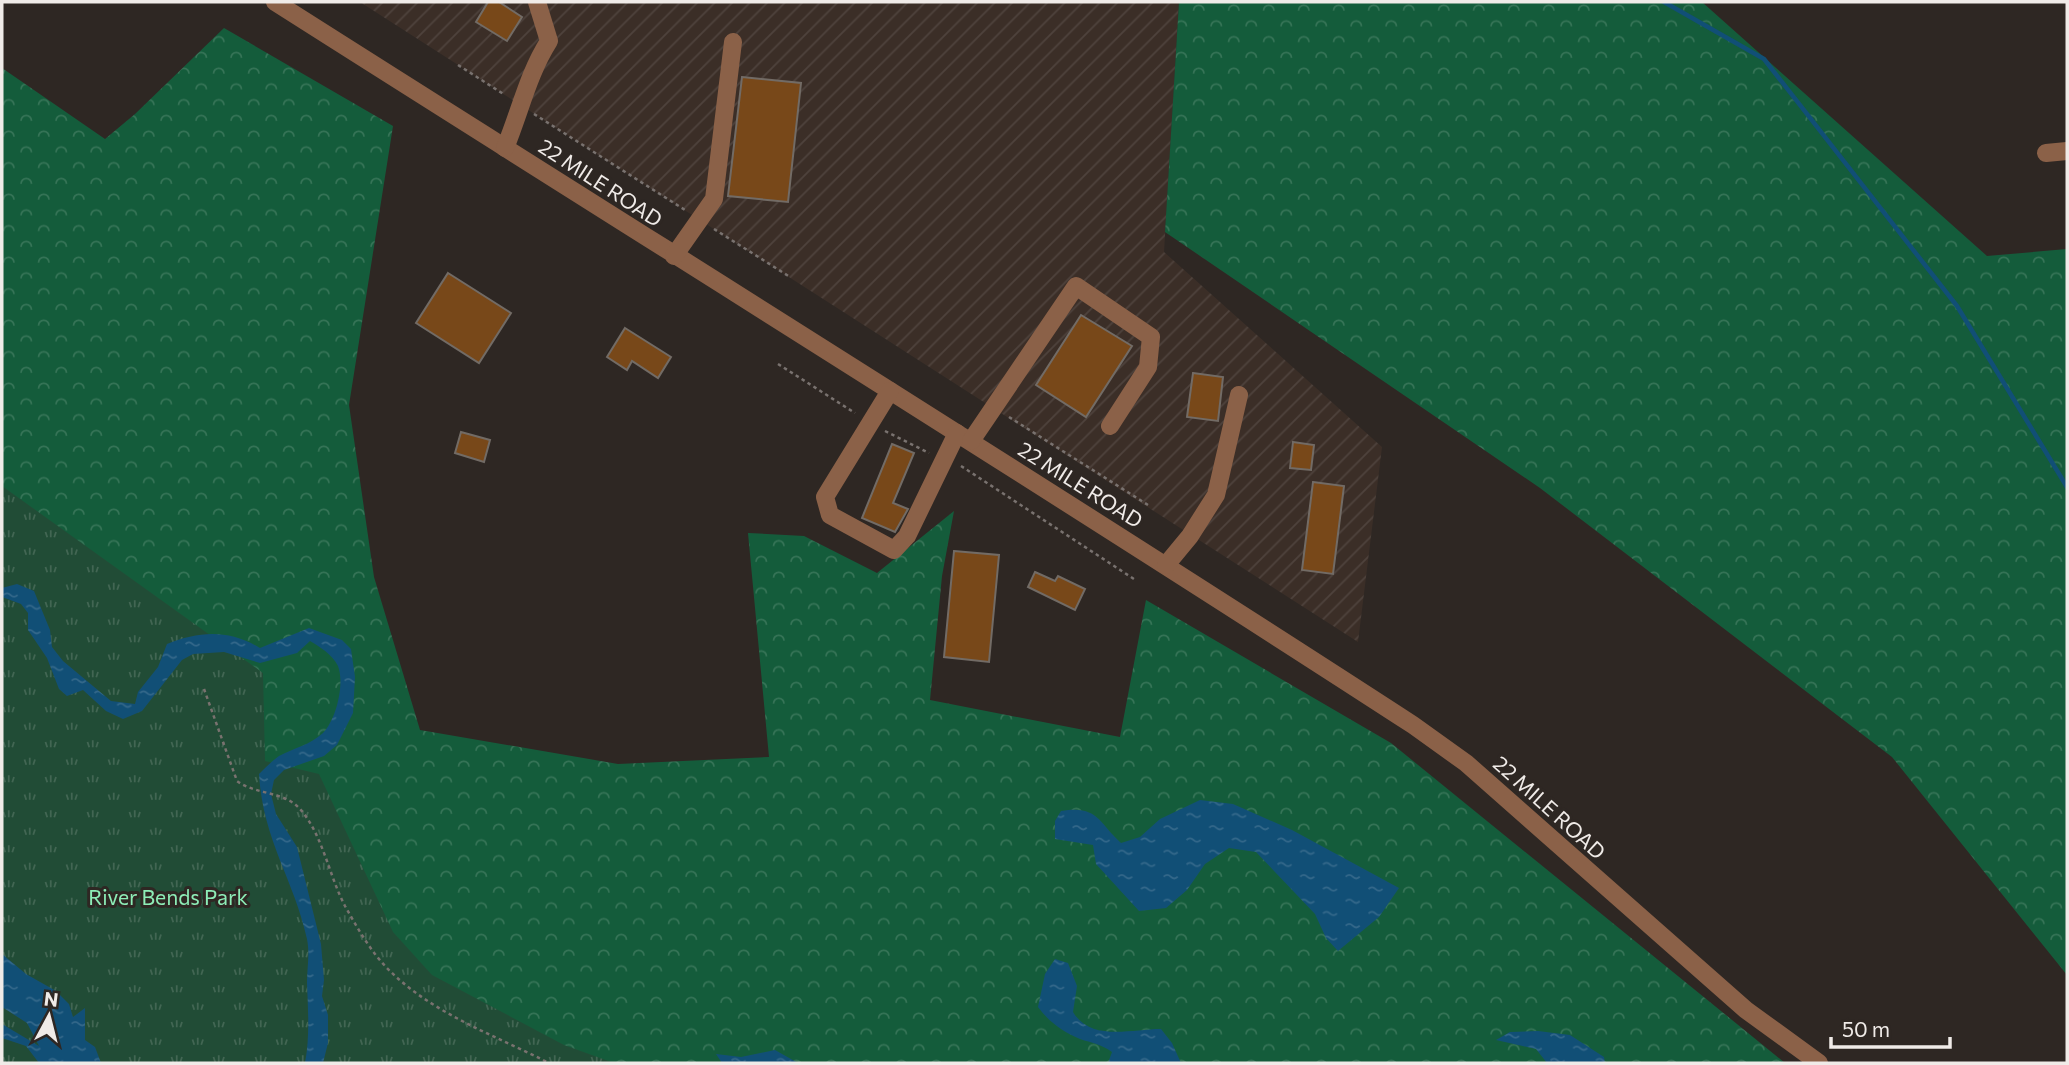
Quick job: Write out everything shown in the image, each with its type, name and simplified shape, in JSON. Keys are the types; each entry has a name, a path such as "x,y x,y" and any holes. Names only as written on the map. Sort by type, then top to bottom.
{"street":[{"name":"22 MILE ROAD","path":"275,2 1166,565 1413,725 1466,763 1746,1010 1819,1063"},
{"path":"505,148 523,107 533,67 548,41 537,2"},
{"path":"674,256 702,221 714,199 733,42"},
{"path":"2046,153 2067,151"},
{"path":"890,391 825,497 830,515 894,550 907,536 964,437 995,408 1076,286 1151,337 1148,367 1110,426"},
{"path":"1166,565 1190,536 1216,495 1239,395"}],"path":[{"path":"458,65 790,277"},
{"path":"995,408 1148,505"},
{"path":"204,689 237,781 249,790 285,798 299,808 307,820 338,893 374,953 389,971 426,999 549,1063"}],"shaded area":[{"path":"360,2 1179,2 1164,252 1382,447 1358,642"}],"green space":[{"path":"1179,2 1702,2 1987,256 2067,249 2067,975 1892,757 1540,488 1165,232"},
{"path":"224,28 393,126 349,405 374,577 420,730 618,764 769,757 748,533 804,536 877,573 954,511 942,576 930,700 1120,737 1146,600 1391,743 1785,1063 61,1063 2,993 2,68 105,139 135,114"},
{"name":"River Bends Park","path":"2,486 263,673 265,761 319,774 393,932 432,975 564,1045 614,1063 2,1063"}],"water":[{"path":"17,584 34,591 50,630 52,647 63,661 111,701 135,704 138,692 158,667 167,644 191,636 225,635 260,648 309,628 342,640 351,649 355,677 353,713 337,745 324,756 284,770 274,780 271,794 276,814 297,847 321,944 324,980 322,996 328,1015 328,1043 323,1063 305,1063 308,1033 307,939 295,897 266,820 259,774 279,756 313,741 328,727 340,692 338,666 325,651 310,641 297,653 260,663 224,652 193,654 182,660 142,711 123,719 106,711 83,690 67,696 59,689 47,658 28,630 28,613 21,604 2,597 2,588"},
{"path":"1200,800 1233,804 1292,830 1399,888 1379,917 1338,951 1326,938 1315,914 1256,852 1229,848 1205,864 1187,890 1166,908 1139,911 1096,864 1093,845 1055,839 1055,821 1061,811 1090,813 1121,843 1140,837 1160,819"},
{"path":"2,954 26,974 56,991 69,1004 73,1017 85,1008 85,1040 95,1047 101,1063 39,1063 26,1046 2,1038 2,1024 39,1046 27,1023 2,1007"},
{"path":"1055,959 1068,963 1077,986 1073,1012 1081,1021 1101,1031 1161,1029 1172,1043 1181,1063 1108,1063 1112,1052 1062,1030 1052,1022 1038,1007 1045,974"},
{"path":"1538,1031 1570,1035 1604,1057 1605,1063 1547,1063 1536,1049 1496,1040 1510,1032"},
{"path":"775,1050 798,1063 722,1063 716,1054 741,1057"}],"building":[{"path":"488,2 499,2 522,17 507,41 476,22"},
{"path":"742,77 801,83 788,202 728,196"},
{"path":"448,273 511,313 479,363 416,323"},
{"path":"1081,315 1132,346 1086,417 1036,385"},
{"path":"625,328 671,357 658,378 632,361 627,370 607,357"},
{"path":"1193,373 1223,377 1218,421 1187,417"},
{"path":"461,432 490,440 484,462 455,453"},
{"path":"1293,442 1314,445 1311,470 1290,468"},
{"path":"892,444 914,453 893,503 908,509 895,532 862,518"},
{"path":"1313,482 1344,486 1333,574 1302,570"},
{"path":"954,551 999,555 989,662 944,657"},
{"path":"1035,572 1055,581 1058,576 1085,589 1075,610 1028,587"}],"waterway":[{"path":"1664,2 1764,59 1957,306 2067,487"}]}
